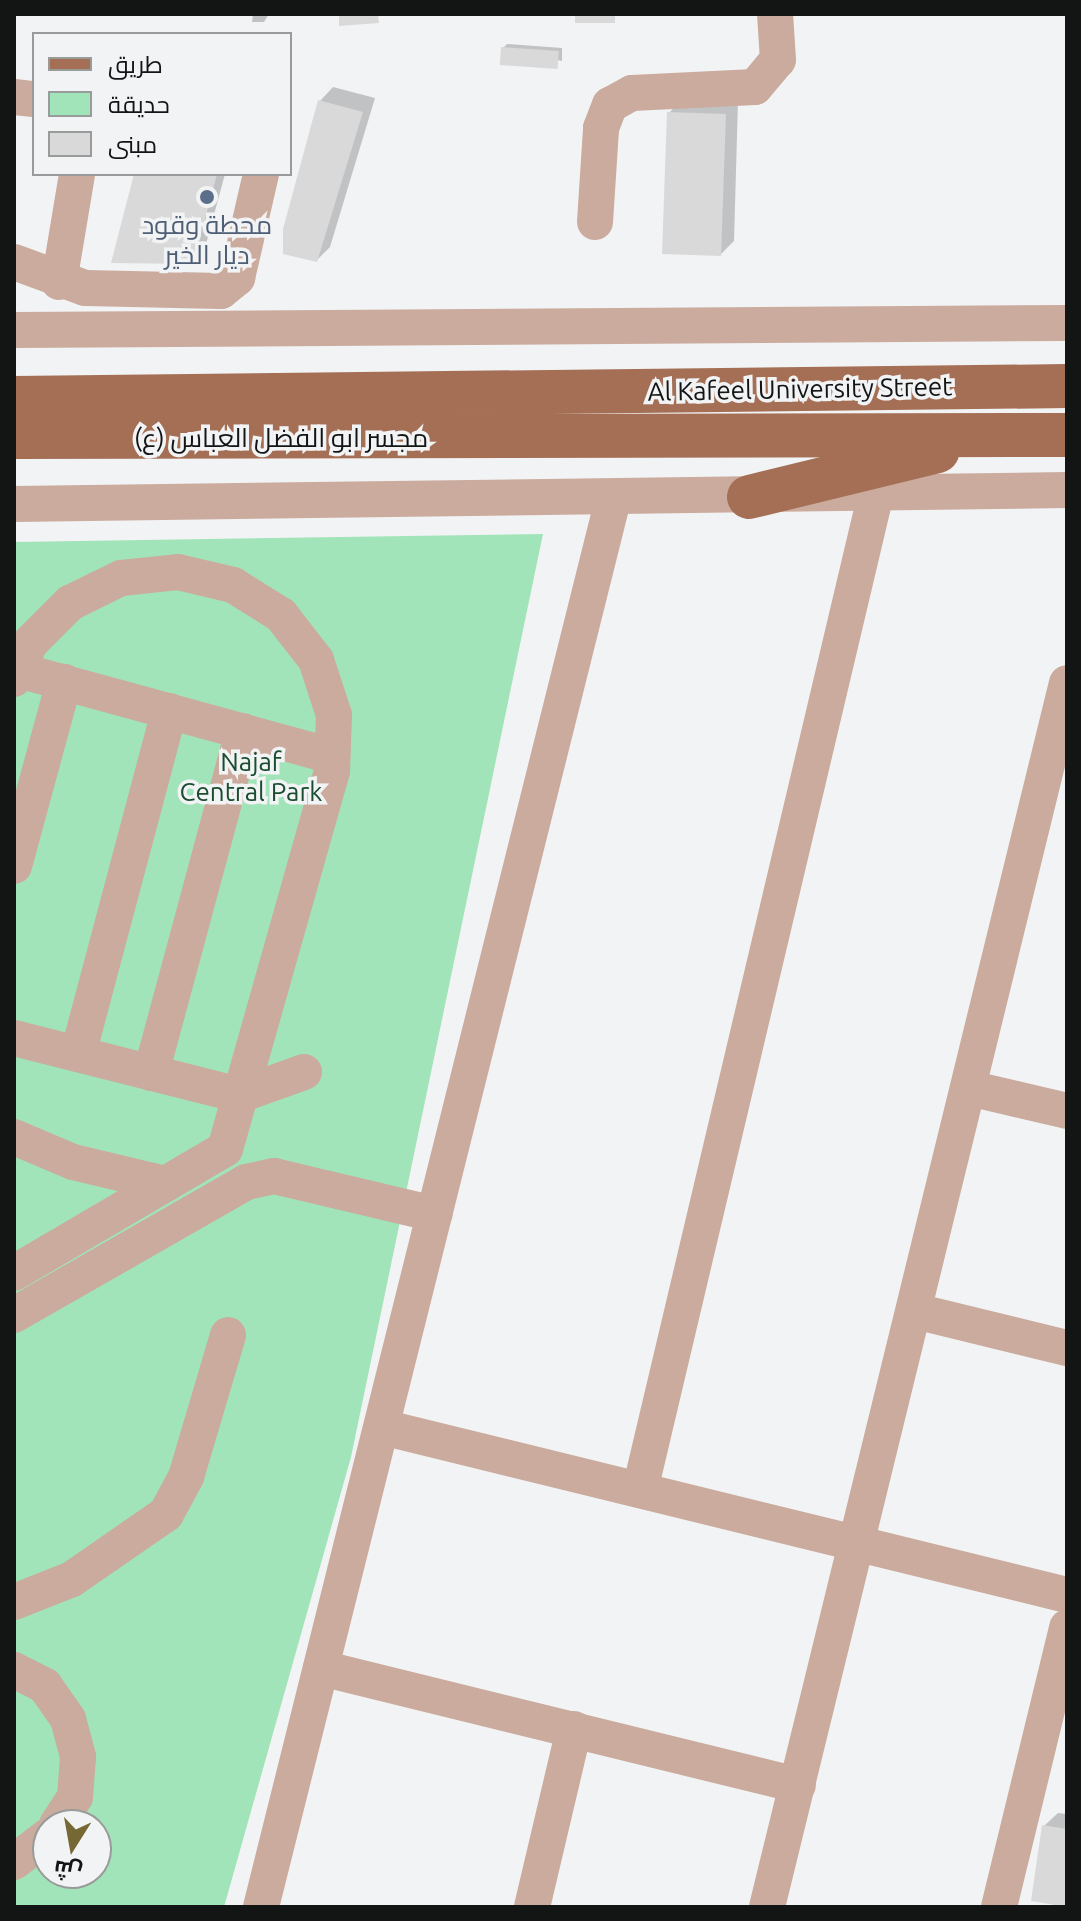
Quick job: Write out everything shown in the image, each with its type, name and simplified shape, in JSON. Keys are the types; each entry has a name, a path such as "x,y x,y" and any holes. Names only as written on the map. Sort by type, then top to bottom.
{"main road":[{"name":"Al Kafeel University Street","path":"533,392 1067,386"},
{"name":"مجسر ابو الفضل العباس (ع)","path":"14,437 79,418 533,392"},
{"name":"مجسر ابو الفضل العباس (ع)","path":"14,398 79,418 549,439"},
{"name":"Al Kafeel University Street","path":"549,439 1067,435"},
{"path":"749,497 1022,436"}],"street":[{"path":"595,222 601,128 610,105 632,93 755,87 778,60 775,14"},
{"path":"59,282 77,176"},
{"path":"14,262 59,282 221,291 237,278 261,176"},
{"path":"14,330 1067,323"},
{"path":"14,504 613,499 1067,490"},
{"path":"640,1490 876,493"},
{"path":"261,1907 613,499"},
{"path":"14,1273 225,1149 332,756 334,715 316,660 281,615 233,585 178,572 121,578 70,603 30,643 16,674 64,682 332,756"},
{"path":"14,866 64,682"},
{"path":"767,1907 969,1088 1059,751 1067,683"},
{"path":"78,1054 169,711"},
{"path":"151,1073 243,731"},
{"path":"14,1038 240,1095 304,1072"},
{"path":"969,1088 1067,1111"},
{"path":"14,1137 60,1158 165,1184"},
{"path":"15,1316 246,1182 274,1176 435,1214"},
{"path":"915,1311 1067,1348"},
{"path":"14,1602 72,1579 166,1514 186,1477 228,1335"},
{"path":"382,1427 1067,1595"},
{"path":"999,1907 1067,1627"},
{"path":"321,1668 798,1785"},
{"path":"14,1670 45,1686 68,1719 78,1757 75,1797 67,1809"},
{"path":"532,1907 574,1729"},
{"path":"14,1862 32,1848"}],"green space":[{"name":"Najaf Central Park","path":"543,534 351,1457 224,1907 14,1907 14,542"}],"building":[{"path":"339,14 378,14 379,23 339,26"},
{"path":"575,14 615,14 615,23 575,23"},
{"path":"501,47 559,51 558,69 500,65"},
{"path":"318,100 363,112 317,262 283,254 283,229"},
{"path":"667,112 726,114 721,256 662,254"},
{"path":"133,176 216,176 193,264 111,263"},
{"path":"1042,1825 1067,1829 1067,1907 1031,1901"}],"place":[{"name":"محطة وقود ديار الخير","path":"207,197"}]}
